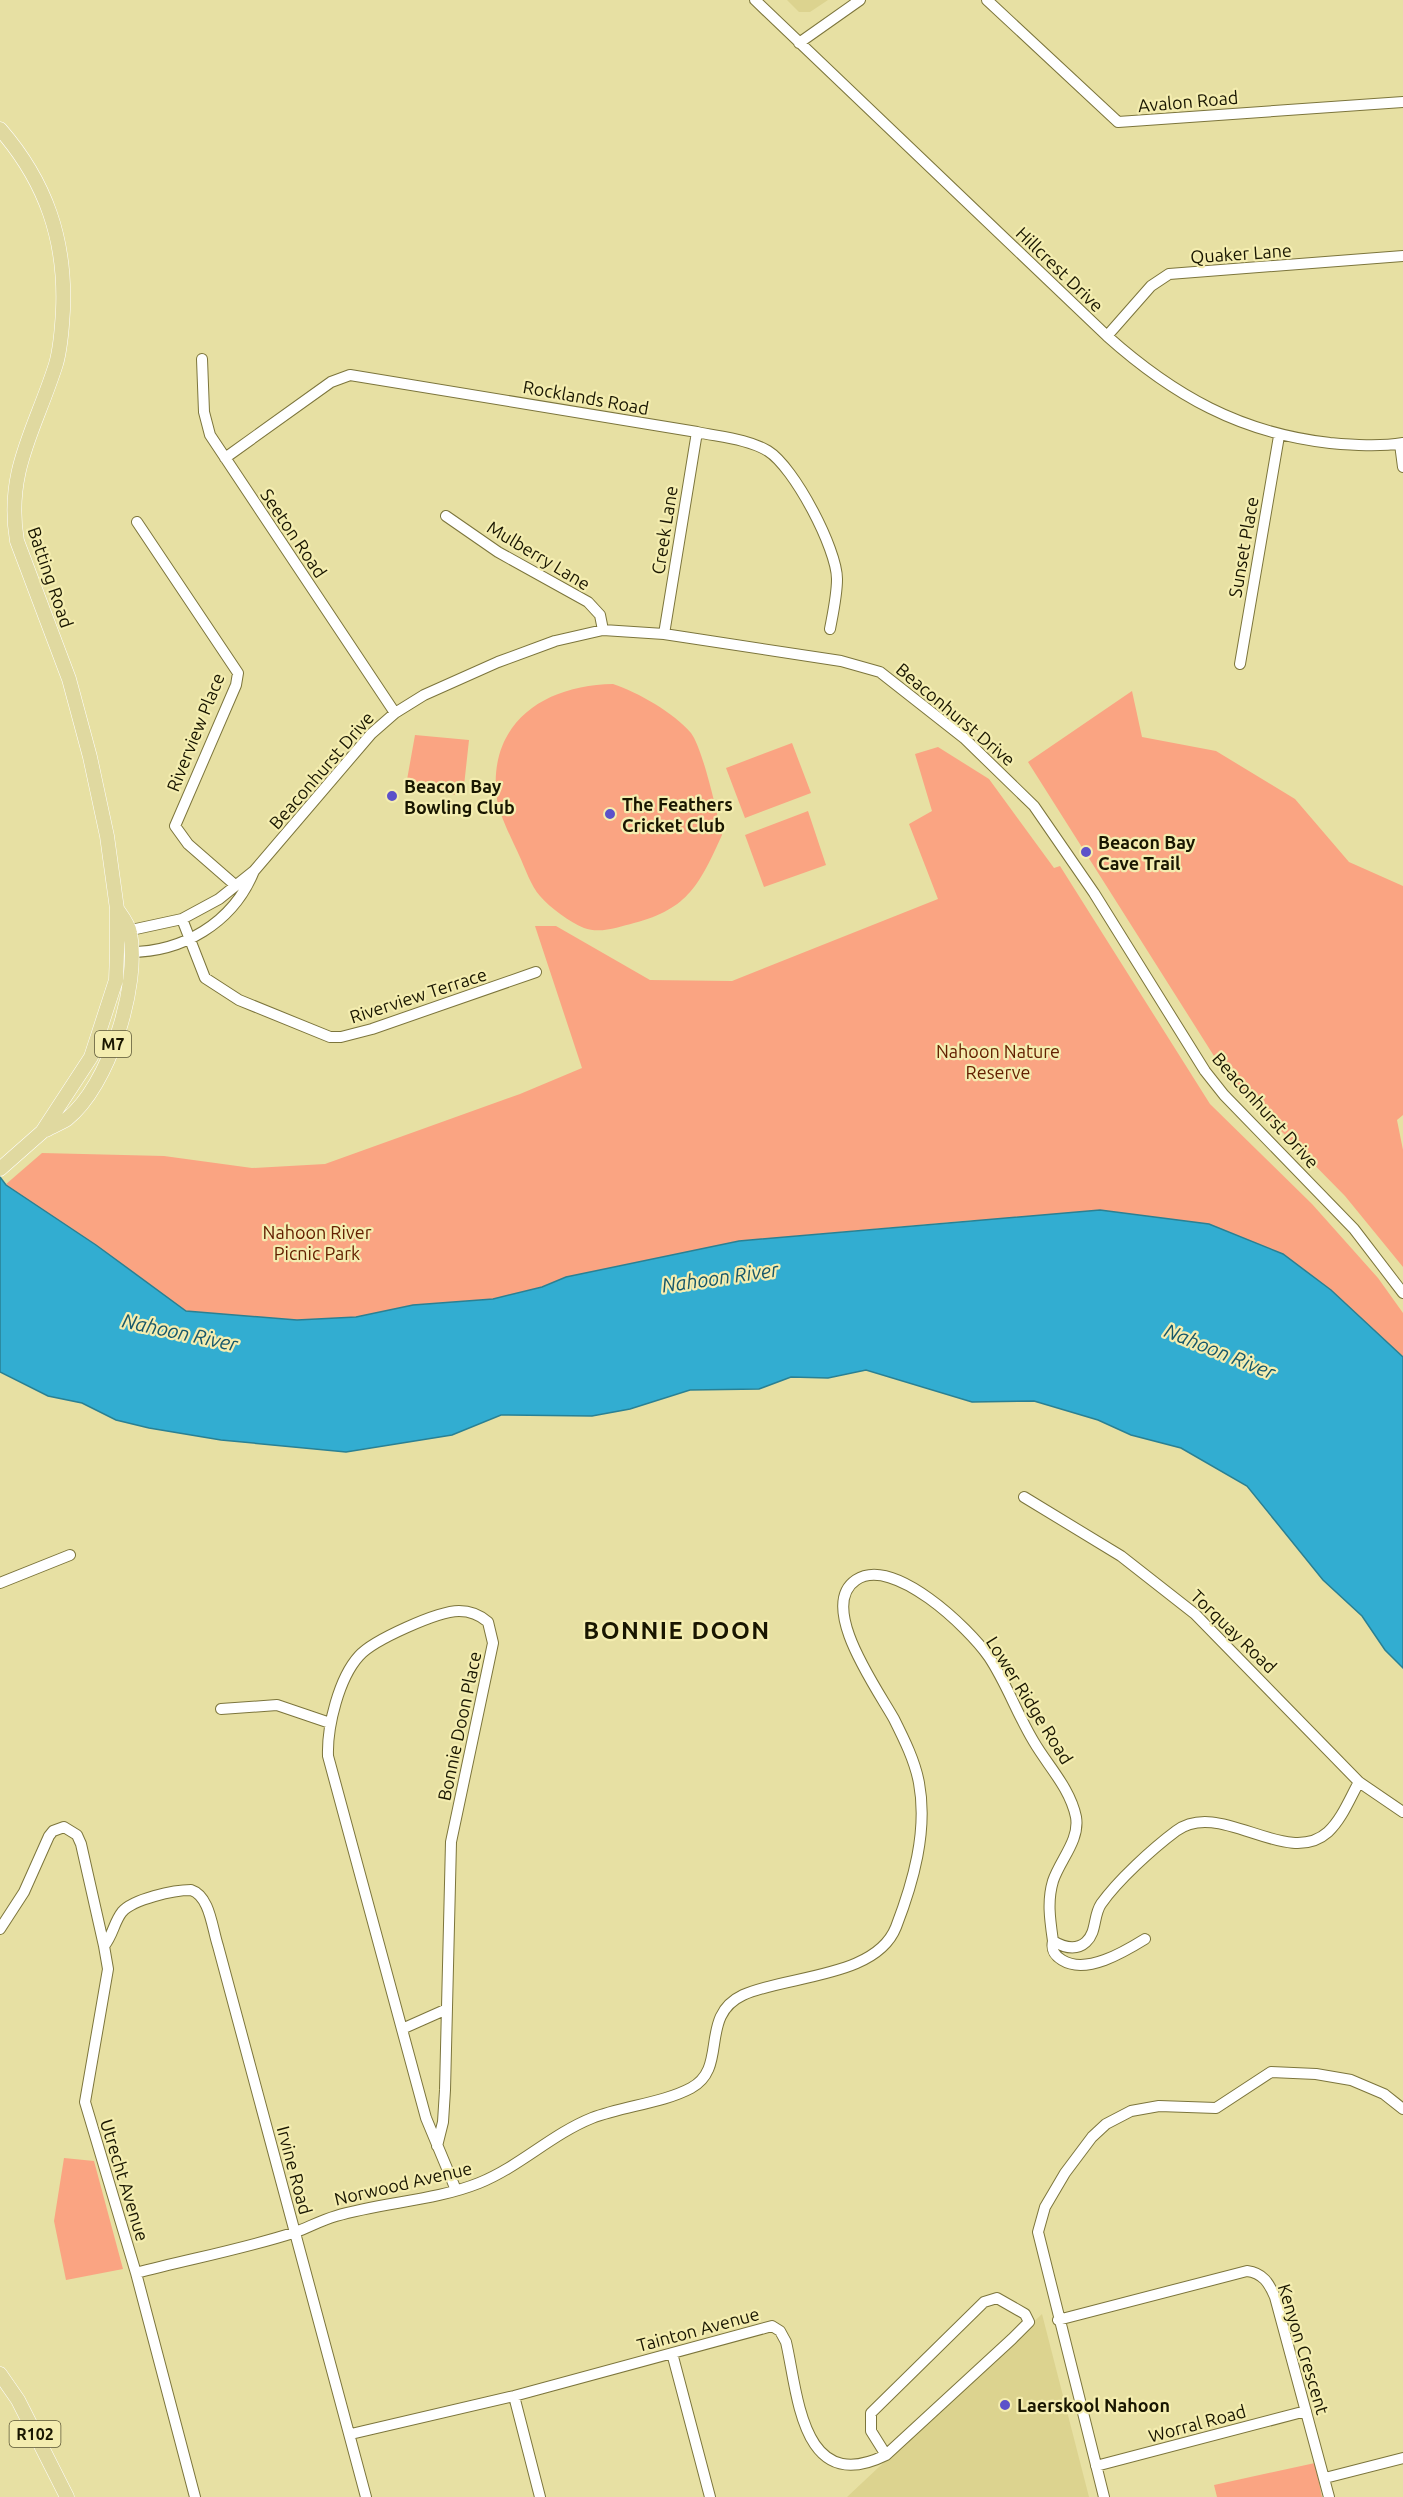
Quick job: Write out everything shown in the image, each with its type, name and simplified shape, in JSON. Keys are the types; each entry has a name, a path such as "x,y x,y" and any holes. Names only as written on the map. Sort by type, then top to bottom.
{"main road":[{"name":"Batting Road","path":"0,129 27,166 42,192 58,236 64,265 63,324 59,352 20,458 14,491 14,524 17,541 69,679 107,836 117,909 123,932 124,952 91,1057 42,1132 0,1168"},
{"name":"R102","path":"0,2374 18,2400 67,2497"}],"street":[{"name":"Hillcrest Drive","path":"755,0 1107,336 1169,387 1236,421 1279,436 1345,444 1401,444"},
{"path":"799,43 860,0"},
{"name":"Avalon Road","path":"987,0 1118,122 1403,102"},
{"name":"Quaker Lane","path":"1107,336 1151,286 1169,274 1403,256"},
{"name":"Seeton Road","path":"202,359 207,429 395,713"},
{"name":"Rocklands Road","path":"225,458 331,382 350,375 697,432 759,447 777,457 791,473 818,524 835,565 837,578 830,629"},
{"name":"Creek Lane","path":"664,634 697,432"},
{"name":"Sunset Place","path":"1240,664 1279,436"},
{"path":"1401,444 1403,467"},
{"name":"Mulberry Lane","path":"446,516 498,552 588,602 600,615 603,630"},
{"name":"Riverview Place","path":"137,522 238,673 236,685 175,826 188,844 235,885"},
{"name":"Beaconhurst Drive","path":"123,932 182,919 208,907 254,871 356,750 395,713 443,685 498,662 555,641 603,630 664,634 841,661 880,672 964,738 1034,806 1094,893 1205,1071 1224,1095 1354,1229 1403,1293"},
{"name":"Beaconhurst Drive","path":"124,952 161,948 190,940 235,906 246,890 254,871"},
{"name":"Riverview Terrace","path":"182,919 205,978 239,1000 330,1037 341,1037 372,1029 536,972"},
{"name":"Torquay Road","path":"1024,1497 1121,1556 1195,1614 1359,1782 1403,1812"},
{"path":"0,1583 70,1555"},
{"name":"Lower Ridge Road","path":"666,2096 686,2091 704,2078 710,2064 716,2024 730,2004 757,1990 866,1960 884,1947 894,1933 918,1849 921,1797 915,1768 907,1748 858,1655 845,1625 844,1595 846,1588 865,1576 880,1574 908,1584 947,1614 980,1645 998,1671 1032,1739 1065,1788 1077,1825 1050,1894 1049,1909 1053,1941"},
{"name":"Bonnie Doon Place","path":"437,2146 444,2115 451,1842 493,1643 488,1623 470,1612 457,1610 375,1643 353,1664 330,1723 328,1756 426,2118 437,2146 456,2190"},
{"path":"221,1709 277,1705 330,1723"},
{"path":"1145,1939 1111,1957 1078,1965 1056,1956 1052,1949 1053,1941 1070,1947 1086,1942 1092,1933 1097,1912 1108,1895 1180,1828 1207,1822 1275,1839 1306,1843 1320,1838 1335,1824 1359,1782"},
{"name":"Utrecht Avenue","path":"0,1929 24,1892 49,1836 57,1829 68,1828 77,1835 81,1844 108,1969 86,2102 136,2273 195,2497"},
{"name":"Irvine Road","path":"104,1946 112,1937 124,1910 159,1895 190,1890 198,1892 204,1899 351,2434 366,2497"},
{"path":"402,2029 447,2009"},
{"path":"1104,2497 1058,2320 1038,2232 1041,2217 1065,2173 1092,2137 1117,2117 1152,2107 1216,2108 1271,2072 1316,2074 1351,2080 1384,2094 1403,2109"},
{"name":"Norwood Avenue","path":"136,2273 296,2232 334,2216 456,2190 485,2181 578,2124 617,2109 666,2096"},
{"name":"Kenyon Crescent","path":"1058,2320 1247,2271 1259,2274 1265,2279 1275,2297 1329,2497"},
{"name":"Tainton Avenue","path":"351,2434 514,2396 766,2326 775,2327 786,2342 805,2436 818,2459 829,2468 852,2471 865,2469 886,2455 1029,2322 1025,2314 1005,2301 993,2298 984,2302 872,2413 869,2421 871,2432 886,2455"},
{"path":"672,2353 710,2497"},
{"path":"514,2396 540,2497"},
{"name":"Worral Road","path":"1096,2466 1306,2411"},
{"path":"1325,2478 1403,2458"}],"shaded area":[{"path":"787,0 828,0 810,12 799,12"},
{"name":"Laerskool Nahoon","path":"1042,2314 1089,2497 847,2497"}],"green space":[{"name":"The Feathers Cricket Club","path":"613,684 634,692 655,704 684,725 691,733 705,767 722,835 699,880 680,902 653,917 616,928 590,930 560,914 544,901 528,877 499,807 496,791 497,766 503,744 514,726 528,711 546,699 567,691"},
{"path":"1132,691 1142,737 1216,751 1295,799 1349,862 1403,886 1403,1115 1397,1120 1403,1150 1403,1267 1345,1196 1226,1075 1028,762"},
{"path":"415,735 469,740 463,795 405,791"},
{"path":"792,743 811,793 745,818 726,768"},
{"name":"Nahoon Nature Reserve","path":"938,747 989,779 1054,868 1060,866 1210,1104 1312,1204 1378,1278 1403,1313 1403,1357 1331,1290 974,1220 739,1241 566,1277 542,1287 493,1299 413,1305 356,1317 297,1320 186,1311 96,1245 5,1185 42,1153 164,1156 252,1168 325,1164 520,1094 582,1068 535,926 556,926 650,980 732,981 938,899 909,824 932,811 915,754"},
{"path":"808,811 826,865 764,887 745,835"},
{"path":"64,2158 94,2161 123,2269 66,2280 54,2221"},
{"path":"1315,2463 1322,2497 1217,2497 1214,2485"}],"water":[{"name":"Nahoon River","path":"0,1177 6,1185 96,1245 186,1311 297,1320 356,1317 413,1305 493,1299 542,1287 566,1277 739,1241 1100,1210 1209,1224 1283,1254 1331,1290 1403,1357 1403,1668 1385,1650 1362,1616 1323,1580 1247,1486 1181,1448 1131,1435 1098,1420 1034,1401 972,1402 866,1370 828,1378 791,1377 759,1389 690,1390 630,1409 592,1416 501,1415 452,1435 346,1452 221,1440 116,1420 82,1403 48,1396 0,1372"}],"place":[{"name":"Beacon Bay Bowling Club","path":"392,796"},
{"name":"The Feathers Cricket Club","path":"610,814"},
{"name":"Beacon Bay Cave Trail","path":"1086,852"},
{"name":"Laerskool Nahoon","path":"1005,2405"}],"district":[{"name":"BONNIE DOON","path":"677,1630"}],"park label":[{"name":"Nahoon River Picnic Park","path":"317,1242"}]}
